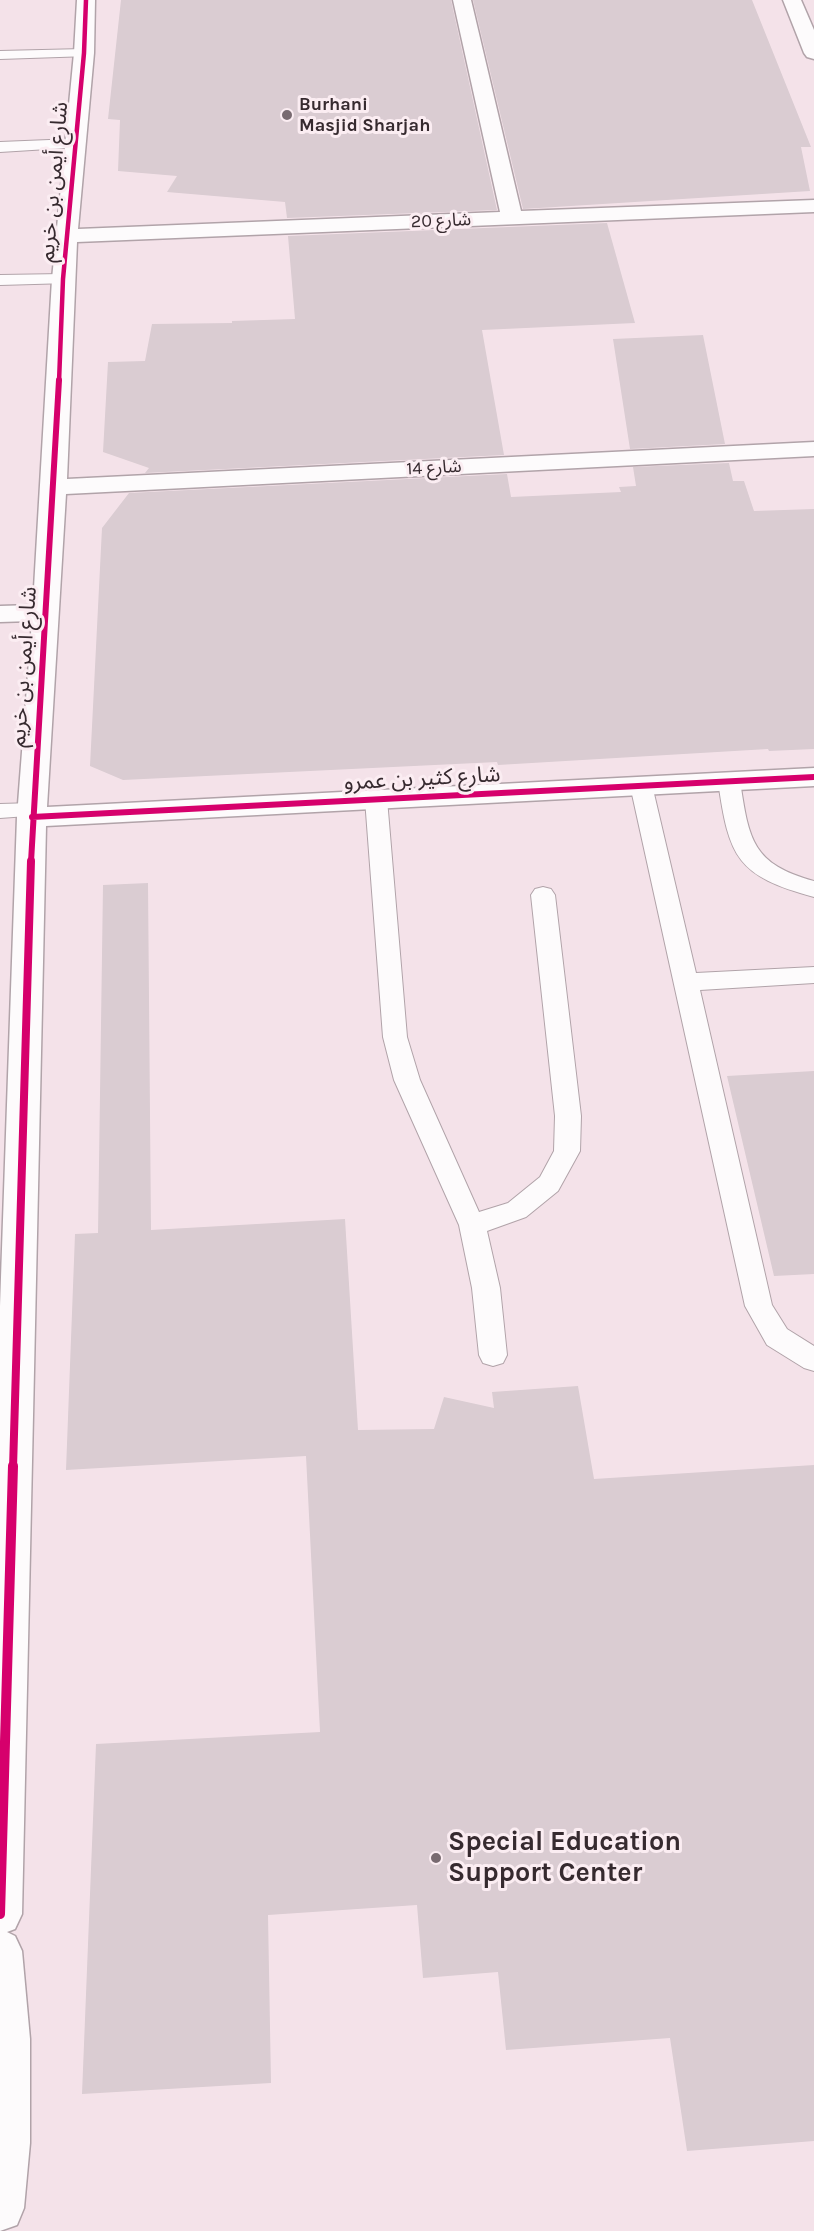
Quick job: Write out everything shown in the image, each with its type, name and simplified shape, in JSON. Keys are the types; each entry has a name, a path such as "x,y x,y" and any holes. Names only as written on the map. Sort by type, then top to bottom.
{"street":[{"name":"شارع أيمن بن خريم","path":"0,1914 2,1783 33,813 54,487 63,279 84,53 86,0"},
{"path":"462,0 512,218"},
{"path":"792,0 814,53"},
{"name":"شارع 20","path":"68,236 814,206"},
{"name":"شارع 14","path":"54,487 814,449"},
{"path":"0,614 45,613"},
{"name":"شارع كثير بن عمرو","path":"33,813 376,799 814,777"},
{"path":"0,1951 8,2039 7,2143 0,2208"}],"lane":[{"path":"0,55 84,53"},
{"path":"0,147 74,144"},
{"path":"0,280 63,279"},
{"path":"729,781 735,826 742,846 757,866 782,881 814,889"},
{"path":"641,785 759,1306 777,1337 814,1360"},
{"path":"376,799 395,1037 407,1080 472,1225 486,1288 493,1355"},
{"path":"0,811 33,813"},
{"path":"472,1225 517,1210 549,1184 567,1151 568,1116 543,895"},
{"path":"686,982 814,975"}],"building":[{"name":"Burhani Masjid Sharjah","path":"121,0 451,0 497,210 287,218 285,202 167,192 177,176 118,171 120,120 108,119"},
{"path":"473,0 752,0 811,147 801,147 810,191 523,209"},
{"path":"607,223 635,323 482,330 504,455 145,473 149,468 103,452 108,362 145,361 152,324 295,319 288,236"},
{"path":"703,335 725,444 630,449 613,339"},
{"path":"729,463 733,481 744,481 754,511 814,509 814,749 769,751 768,749 498,765 497,762 123,780 90,766 102,528 129,493 507,474 511,497 621,492 619,487 636,486 633,467"},
{"name":"Special Education Support Center","path":"148,883 151,1230 345,1219 358,1430 434,1429 444,1397 494,1408 492,1392 578,1386 594,1479 814,1465 814,2141 687,2151 670,2038 506,2050 498,1972 423,1978 417,1905 268,1915 271,2083 82,2094 96,1744 320,1732 306,1456 66,1470 75,1234 98,1233 103,885"},
{"path":"814,1071 814,1274 774,1276 727,1076"}],"cycle path":[{"path":"0,1914 32,817 54,487 63,279 84,53 86,0"},
{"path":"32,817 814,777"}],"place":[{"name":"Burhani Masjid Sharjah","path":"287,115"},
{"name":"Special Education Support Center","path":"436,1858"}]}
